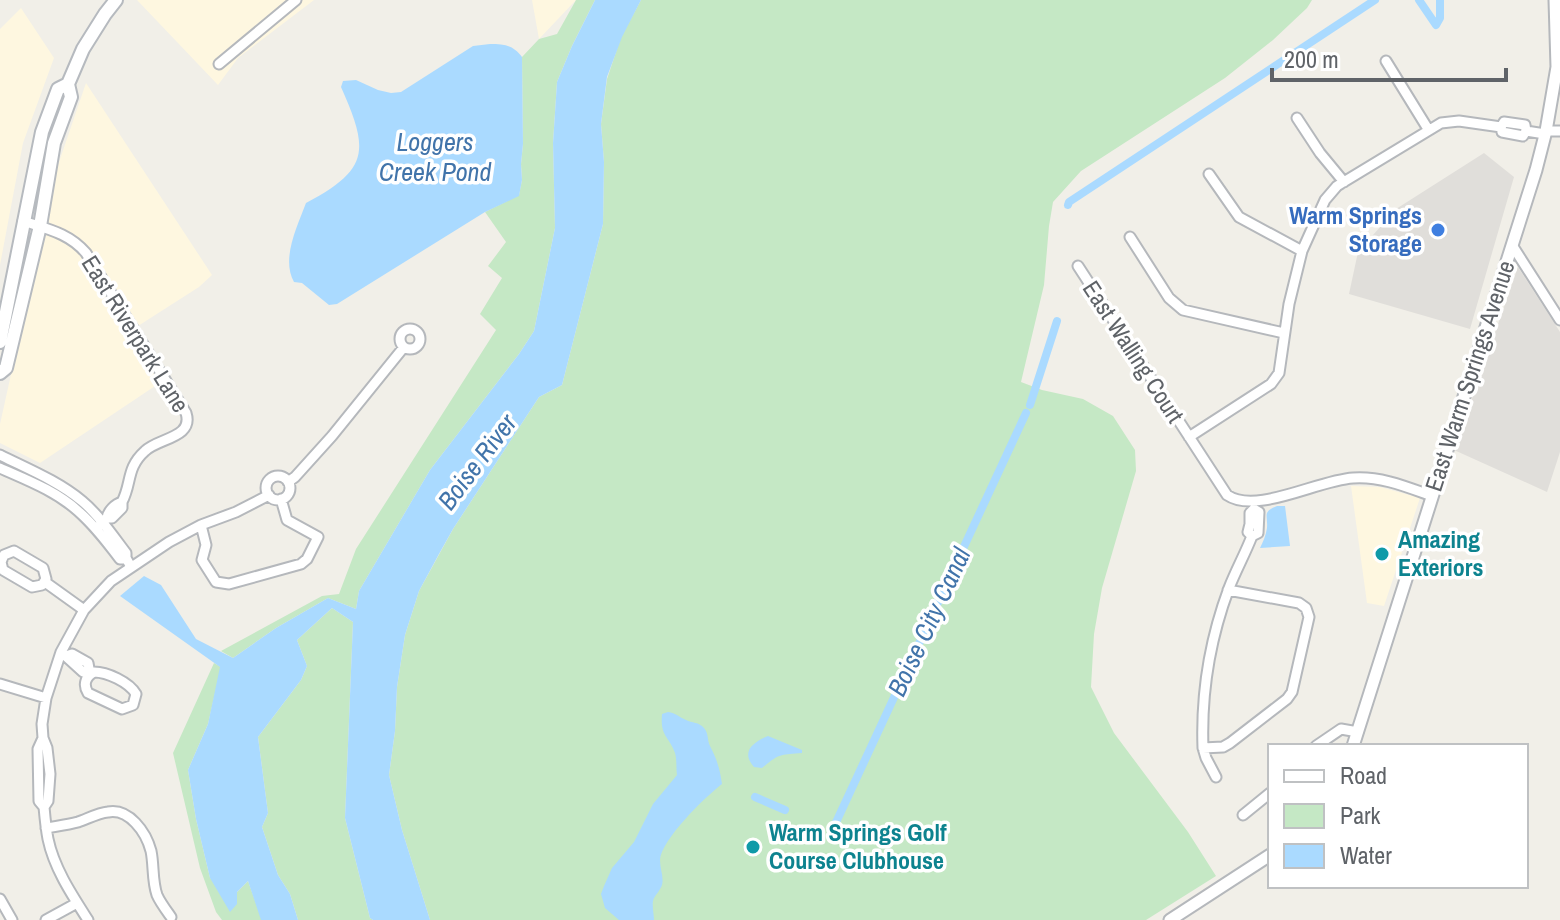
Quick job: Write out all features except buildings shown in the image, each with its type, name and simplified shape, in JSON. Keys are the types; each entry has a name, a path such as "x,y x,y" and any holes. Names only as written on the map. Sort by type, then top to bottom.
{"main road":[{"path":"105,14 108,0"},
{"path":"0,373 6,368 40,226 54,143 71,97 68,84 83,49 116,0"},
{"path":"0,342 42,132 58,89 68,84"}],"street":[{"name":"East Warm Springs Avenue","path":"1354,744 1546,132 1557,67 1555,0"},
{"path":"219,64 291,2"},
{"path":"1386,61 1428,129"},
{"path":"1297,118 1344,182"},
{"path":"1189,437 1275,379 1279,373 1292,286 1302,251 1330,192 1441,123 1450,121 1501,127 1504,122 1525,125 1526,131 1560,131"},
{"path":"1209,174 1239,217 1302,251"},
{"name":"East Riverpark Lane","path":"23,221 77,242 188,419 187,427 181,432 154,444 132,465 122,508 102,523"},
{"path":"1130,237 1175,305 1192,313 1284,333"},
{"path":"1512,245 1560,320"},
{"name":"East Walling Court","path":"1078,266 1227,495 1254,505"},
{"path":"288,482 332,436 404,347"},
{"path":"0,455 57,484 83,502 126,553 128,563"},
{"path":"0,468 49,490 102,523"},
{"path":"281,476 288,482 290,492 285,498 269,495 267,486 273,477 281,476"},
{"path":"1216,777 1203,748 1203,711 1210,654 1228,590 1252,536 1258,533 1259,512 1254,505 1339,480 1364,477 1391,482 1432,496"},
{"path":"88,920 58,867 48,841 44,807 39,801 38,749 43,738 46,698 63,654 84,610 128,563 185,532 269,495"},
{"path":"201,525 206,545 202,560 216,582 229,584 301,564 307,559 318,537 287,520 281,499"},
{"path":"14,551 43,568 45,582 39,587 32,587 6,572 1,566 4,555 14,551"},
{"path":"45,582 84,610"},
{"path":"1203,748 1223,747 1230,743 1287,699 1295,683 1309,617 1306,608 1299,603 1228,590"},
{"path":"63,654 83,672 102,673 132,687 136,694 133,705 122,709 91,696 85,685 90,674"},
{"path":"0,684 46,698"},
{"path":"1319,744 1341,729 1358,732"},
{"path":"1243,815 1268,795"},
{"path":"46,828 75,823 108,812 120,812 129,817 147,842 158,896 171,917"},
{"path":"1170,920 1268,856"},
{"path":"0,899 12,920"},
{"path":"46,920 77,903"}],"shaded area":[{"path":"137,0 314,0 238,58 218,85"},
{"path":"532,0 576,0 539,39"},
{"path":"21,8 54,58 23,143 0,265 0,29"},
{"path":"86,83 212,275 199,287 138,326 170,376 40,463 0,443 0,424 57,168"},
{"name":"Warm Springs Storage","path":"1484,153 1514,177 1470,329 1349,294 1358,252 1396,209"},
{"path":"1518,267 1560,332 1560,452 1547,492 1454,450"},
{"path":"1351,486 1380,487 1420,498 1384,606 1367,603"}],"green space":[{"path":"576,0 595,0 557,82 553,143 555,228 534,331 430,470 359,591 356,609 328,598 276,628 233,658 221,651 322,596 339,594 356,549 496,330 480,314 502,278 488,266 506,242 485,212 519,195 523,144 522,57 539,39 557,34"},
{"path":"641,0 1312,0 1273,40 1225,78 1081,171 1053,202 1044,285 1021,382 1083,399 1113,416 1135,450 1136,471 1102,588 1094,634 1091,687 1114,733 1188,832 1216,876 1146,920 430,920 402,830 389,775 405,635 419,591 453,529 539,397 562,385 603,224 601,124 607,79 621,37"},
{"path":"332,608 353,622 345,818 373,920 298,920 290,894 278,875 262,827 268,813 258,737 301,680 307,666 297,640"},
{"path":"214,663 221,667 208,724 188,770 196,819 210,878 237,892 248,881 262,920 222,920 216,912 200,868 173,753"}],"water":[{"name":"Boise River","path":"595,0 641,0 622,37 607,77 601,124 603,224 562,385 539,397 453,529 419,591 405,635 389,775 402,830 430,920 370,918 345,818 353,622 332,608 297,640 307,666 301,680 258,737 268,813 262,827 278,875 290,894 298,920 261,920 248,881 237,892 237,904 230,912 210,878 188,770 208,724 220,667 120,596 144,576 161,585 196,639 233,658 276,628 328,598 356,609 359,591 430,470 534,331 555,228 553,143 557,82"},
{"name":"Loggers Creek Pond","path":"473,46 508,46 522,57 523,144 519,196 485,212 337,304 329,305 302,283 294,282 290,273 290,253 306,203 342,179 353,168 358,156 356,127 341,87 343,81 356,80 378,90 401,92"},
{"path":"1277,506 1285,506 1290,546 1260,548 1267,531 1267,514"},
{"path":"668,712 698,724 707,732 722,784 685,819 662,852 662,882 653,901 654,920 619,920 605,908 601,894 612,868 634,842 653,804 677,775 675,753 662,727 662,714"},
{"path":"768,736 802,750 802,753 780,756 762,768 754,767 748,756 750,748"}],"waterway":[{"name":"Boise City Canal","path":"1068,205 1375,0"},
{"name":"Boise City Canal","path":"1419,0 1436,25 1440,18 1440,0"},
{"name":"Boise City Canal","path":"1030,405 1057,321"},
{"name":"Boise City Canal","path":"832,831 1026,413"},
{"name":"Boise City Canal","path":"755,797 785,810"}],"place":[{"name":"Warm Springs Storage","path":"1438,230"},
{"name":"Amazing Exteriors","path":"1382,554"},
{"name":"Warm Springs Golf Course Clubhouse","path":"753,847"}]}
